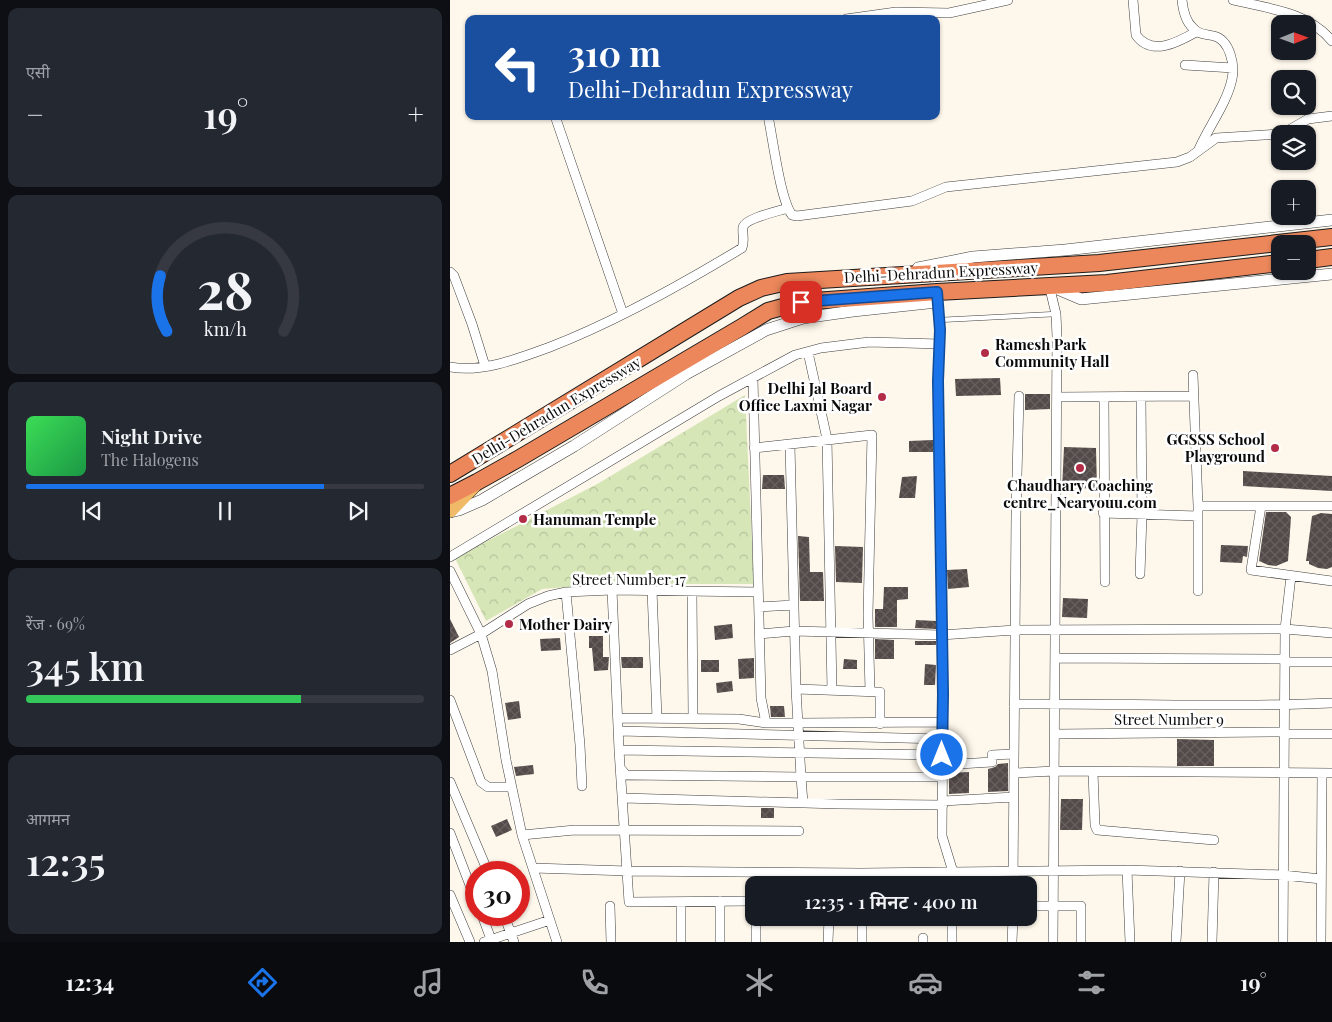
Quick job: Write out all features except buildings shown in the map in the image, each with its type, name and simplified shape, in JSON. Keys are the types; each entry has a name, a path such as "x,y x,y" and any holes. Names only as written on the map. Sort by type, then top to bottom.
{"highway":[{"name":"Delhi-Dehradun Expressway","path":"450,474 750,292 774,284 1099,263 1332,237"},
{"path":"1316,259 1332,257"},
{"name":"Delhi-Dehradun Expressway","path":"450,496 768,311 790,304 937,297 1049,285 1107,283 1271,264"}],"main road":[{"path":"450,511 477,482"}],"street":[{"path":"875,15 896,12 949,13 1008,0"},
{"path":"1133,0 1136,35 1147,44 1167,46 1196,32"},
{"path":"1182,0 1189,25 1196,32 1215,36 1224,42 1233,68 1230,86 1199,150"},
{"path":"1233,0 1302,17 1332,41"},
{"path":"1184,65 1233,68"},
{"path":"1297,125 1308,119 1332,116"},
{"path":"556,120 623,314"},
{"path":"769,120 788,208 792,215 797,216 904,203 946,187 1177,162 1190,157 1216,138 1271,135"},
{"path":"450,368 485,366 518,359 589,332 742,248 744,245 743,228 748,221 788,208"},
{"path":"882,276 973,257 1074,249 1332,220"},
{"path":"450,272 454,276 472,324 485,366"},
{"path":"1049,285 1081,299 1332,274"},
{"path":"1049,285 1056,314 1057,397 1053,942"},
{"path":"450,511 459,510 482,500 574,446 686,374 766,330 803,318 937,297 940,344 938,390 942,836 953,876"},
{"path":"450,557 795,355 843,345 869,342 940,344"},
{"path":"808,352 827,439 832,690"},
{"path":"1193,375 1198,506 1198,591"},
{"path":"753,378 761,698 766,723"},
{"path":"1013,876 1019,396"},
{"path":"1057,397 1194,396"},
{"path":"1104,397 1103,513 1105,582"},
{"path":"1140,574 1142,515 1141,397"},
{"path":"754,448 872,434 868,633 870,691"},
{"path":"790,445 796,689 804,804"},
{"path":"1198,506 1332,506"},
{"path":"1261,506 1251,570 1332,582"},
{"path":"1103,513 1198,516"},
{"path":"450,571 481,634 492,671 506,760 522,835 557,942"},
{"path":"1283,942 1285,629 1291,576"},
{"path":"612,590 619,750 629,902 745,901"},
{"path":"652,590 657,718"},
{"name":"Street Number 17","path":"450,650 481,634 528,604 548,596 566,592 652,590 758,592"},
{"path":"566,592 582,786"},
{"path":"692,592 693,718"},
{"path":"759,607 794,605"},
{"path":"759,634 794,631 941,635 1015,630 1285,629 1332,632"},
{"path":"1055,658 1332,662"},
{"path":"796,689 880,692 880,724"},
{"path":"450,700 481,782 488,787 512,787"},
{"path":"1014,704 1208,706 1332,703"},
{"path":"619,718 740,719 766,723 880,724 942,722"},
{"path":"619,731 942,739"},
{"name":"Street Number 9","path":"1054,734 1332,734"},
{"path":"619,750 800,753 992,762 992,755 1014,754"},
{"path":"621,769 626,775 942,777"},
{"path":"1014,773 1054,771 1332,773"},
{"path":"1093,772 1095,825 1097,830 1214,840"},
{"path":"1320,942 1322,773"},
{"path":"450,782 483,861"},
{"path":"623,798 804,804 943,803 1014,797"},
{"path":"522,835 574,830 625,829 799,831"},
{"path":"450,833 465,872"},
{"path":"533,868 628,871 861,873 1127,870 1283,875 1321,879"},
{"path":"1127,870 1130,942"},
{"path":"1176,942 1180,871"},
{"path":"1212,942 1214,872"},
{"path":"450,894 470,942"},
{"path":"720,901 720,942"},
{"path":"680,942 681,902"},
{"path":"610,906 611,942"},
{"path":"1037,906 1081,906 1081,942"},
{"path":"485,926 489,941 510,932 550,920"},
{"path":"508,926 514,942"},
{"path":"756,926 756,942"},
{"path":"828,942 829,926"},
{"path":"862,926 862,942"},
{"path":"952,926 952,942"},
{"path":"1012,942 1013,926"}],"lane":[{"path":"939,320 1056,314"}],"green space":[{"path":"745,395 754,584 607,584 542,589 486,621 455,558 599,483"}],"place":[{"name":"Ramesh Park Community Hall","path":"985,353"},
{"name":"Delhi Jal Board Office Laxmi Nagar","path":"882,397"},
{"name":"GGSSS School Playground","path":"1275,448"},
{"name":"Chaudhary Coaching centre_Nearyouu.com","path":"1080,468"},
{"name":"Hanuman Temple","path":"523,519"},
{"name":"Mother Dairy","path":"509,624"}],"route":[{"path":"801,302 937,292 940,330 938,381 943,694 942,755"}]}
